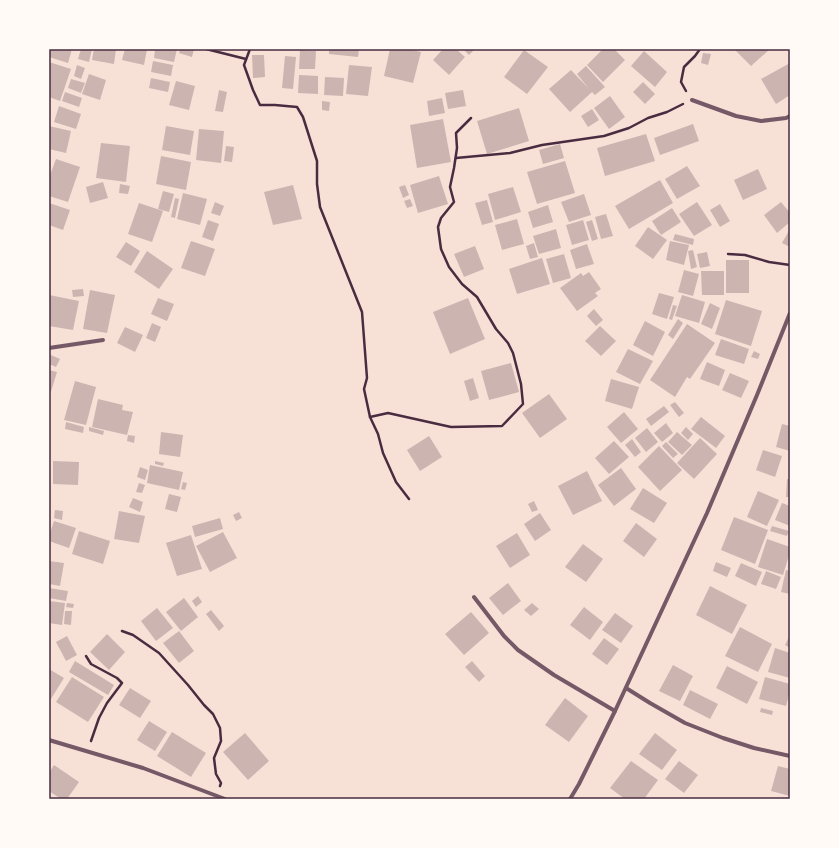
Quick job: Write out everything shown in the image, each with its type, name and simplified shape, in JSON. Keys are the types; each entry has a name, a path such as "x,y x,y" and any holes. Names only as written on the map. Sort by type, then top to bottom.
{"street":[{"path":"692,100 736,116 761,121 786,118 790,116"},
{"path":"570,799 580,784 615,711 707,513 790,314"},
{"path":"49,348 103,340"},
{"path":"474,597 504,636 518,650 554,675 615,711"},
{"path":"626,688 685,723 754,748 790,756"},
{"path":"49,740 142,768 225,799"}],"path":[{"path":"206,49 246,59"},
{"path":"250,49 244,64 260,105 297,107 303,117 317,161 317,184 320,206 362,312 367,378 364,389 370,417 378,434 383,453 396,482 409,498"},
{"path":"456,158 510,153 542,145 604,136 629,128 648,118 667,112 692,100 681,82 684,67 700,49"},
{"path":"370,417 388,413 450,427 502,426 523,404 521,384 513,353 508,343 496,329 477,297 462,284 449,268 441,249 438,227 441,218 454,202 450,187 456,158 456,133 471,118"},
{"path":"728,254 745,255 769,262 790,265"},
{"path":"122,631 133,635 159,654 213,714 220,728 221,741 214,758 216,774 221,783 219,797"},
{"path":"86,656 91,664 117,678 122,683 107,703 87,751"}],"building":[{"path":"49,49 72,49 68,63 49,57"},
{"path":"81,49 92,49 89,62 78,59"},
{"path":"94,49 116,49 114,64 92,60"},
{"path":"125,49 147,49 144,65 122,60"},
{"path":"155,49 177,49 174,62 154,58"},
{"path":"180,49 194,49 192,57 179,53"},
{"path":"329,49 359,49 358,57 329,54"},
{"path":"390,49 409,49 421,52 413,83 384,76"},
{"path":"443,49 456,49 465,57 449,75 433,60"},
{"path":"463,49 475,49 469,55"},
{"path":"603,49 614,49 625,60 603,82 587,65"},
{"path":"734,49 770,49 751,66"},
{"path":"300,50 316,51 315,69 299,69"},
{"path":"524,50 548,67 527,94 504,77"},
{"path":"644,51 667,72 655,87 631,66"},
{"path":"703,53 711,54 708,65 701,63"},
{"path":"252,55 264,55 265,77 253,78"},
{"path":"285,56 296,57 293,89 282,88"},
{"path":"153,61 173,65 171,76 151,72"},
{"path":"49,62 71,69 60,101 49,97"},
{"path":"790,63 790,95 776,104 761,79"},
{"path":"77,65 85,68 81,79 74,76"},
{"path":"349,65 372,67 368,96 346,94"},
{"path":"586,66 605,87 595,95 592,92 570,112 549,89 571,70 589,89 577,74"},
{"path":"89,74 106,80 100,100 82,94"},
{"path":"299,75 318,76 318,94 298,93"},
{"path":"325,77 344,78 343,96 324,95"},
{"path":"151,78 170,82 168,92 149,88"},
{"path":"71,79 85,83 81,93 68,88"},
{"path":"176,81 195,86 189,110 169,105"},
{"path":"643,82 655,94 645,104 633,92"},
{"path":"219,90 227,92 223,112 215,111"},
{"path":"463,90 466,106 448,109 445,93"},
{"path":"65,92 82,98 79,107 62,101"},
{"path":"610,96 625,117 609,129 594,108"},
{"path":"442,98 445,113 429,116 427,101"},
{"path":"322,101 330,102 329,111 322,110"},
{"path":"59,106 81,114 76,129 54,122"},
{"path":"519,108 529,141 487,154 477,121"},
{"path":"592,109 599,120 588,127 581,116"},
{"path":"443,119 451,162 417,168 410,125"},
{"path":"693,124 699,141 660,155 654,138"},
{"path":"49,126 71,131 66,153 49,149"},
{"path":"166,126 194,131 190,155 162,150"},
{"path":"199,129 224,131 221,163 196,160"},
{"path":"646,134 655,161 605,176 597,148"},
{"path":"101,143 130,146 126,182 96,178"},
{"path":"560,144 564,158 543,164 539,150"},
{"path":"226,146 234,147 232,162 224,161"},
{"path":"161,156 191,162 186,190 156,184"},
{"path":"56,159 80,167 68,202 49,196 49,178"},
{"path":"565,161 575,193 537,204 527,172"},
{"path":"687,166 700,186 677,199 665,179"},
{"path":"758,169 767,189 743,200 734,180"},
{"path":"439,176 448,204 418,213 410,185"},
{"path":"660,180 673,203 629,229 615,206"},
{"path":"103,182 108,198 90,203 86,187"},
{"path":"120,184 130,186 128,194 119,193"},
{"path":"293,185 302,219 273,225 264,192"},
{"path":"405,185 409,195 403,198 399,187"},
{"path":"513,187 521,212 495,220 488,194"},
{"path":"163,191 174,194 169,212 158,209"},
{"path":"183,193 207,199 200,225 177,219"},
{"path":"584,194 591,215 569,222 561,202"},
{"path":"175,198 179,199 175,218 171,217"},
{"path":"410,199 413,206 407,208 404,201"},
{"path":"487,200 493,222 482,225 475,203"},
{"path":"215,202 224,206 220,216 211,213"},
{"path":"697,202 712,225 694,236 679,214"},
{"path":"781,202 790,213 790,222 777,233 764,215"},
{"path":"49,203 70,210 63,230 49,225"},
{"path":"139,203 163,211 152,242 128,234"},
{"path":"720,204 730,221 720,227 710,210"},
{"path":"548,205 553,222 533,228 528,212"},
{"path":"672,208 681,222 661,235 652,221"},
{"path":"606,214 613,236 601,239 595,217"},
{"path":"517,219 524,244 502,250 495,225"},
{"path":"208,220 219,224 213,241 202,237"},
{"path":"583,220 589,240 572,245 566,225"},
{"path":"592,220 598,239 592,241 586,222"},
{"path":"648,227 667,240 653,259 635,246"},
{"path":"556,229 561,248 539,254 533,236"},
{"path":"790,229 790,247 782,243"},
{"path":"675,234 694,239 693,245 673,240"},
{"path":"191,241 215,249 205,276 181,268"},
{"path":"670,241 689,245 684,265 666,260"},
{"path":"126,242 140,251 131,266 116,257"},
{"path":"534,243 538,257 530,259 526,246"},
{"path":"587,244 594,264 576,269 570,250"},
{"path":"475,246 484,269 464,277 454,254"},
{"path":"693,250 697,267 691,269 688,251"},
{"path":"147,251 173,269 159,289 134,272"},
{"path":"707,252 710,266 700,268 697,254"},
{"path":"564,254 571,278 553,283 546,259"},
{"path":"542,258 550,284 517,294 509,269"},
{"path":"726,260 749,260 749,293 726,293"},
{"path":"684,270 699,274 693,296 678,292"},
{"path":"701,271 724,271 724,295 702,295"},
{"path":"589,272 601,289 595,293 598,296 577,311 560,288 581,273 583,276"},
{"path":"83,289 84,296 73,297 72,290"},
{"path":"90,290 115,295 107,333 83,329"},
{"path":"659,293 674,297 667,319 652,314"},
{"path":"49,295 79,301 73,330 49,326"},
{"path":"682,295 705,302 699,323 675,316"},
{"path":"158,298 174,304 167,321 151,314"},
{"path":"468,298 485,339 450,354 433,312"},
{"path":"726,300 762,311 751,346 715,334"},
{"path":"710,303 720,308 712,329 701,324"},
{"path":"673,305 677,306 672,320 669,319"},
{"path":"594,309 603,320 596,326 587,316"},
{"path":"678,319 683,323 673,339 668,335"},
{"path":"645,321 665,332 653,356 633,345"},
{"path":"152,323 161,327 155,342 146,338"},
{"path":"687,324 715,343 690,379 687,377 675,397 650,380"},
{"path":"600,326 616,341 601,356 585,341"},
{"path":"125,327 143,335 135,352 117,343"},
{"path":"721,339 749,349 744,364 715,355"},
{"path":"628,349 653,361 640,384 616,372"},
{"path":"754,351 760,354 758,359 751,357"},
{"path":"51,355 60,359 56,367 49,364"},
{"path":"707,362 725,370 719,386 700,379"},
{"path":"511,363 519,392 489,400 481,371"},
{"path":"49,370 57,372 49,398"},
{"path":"730,373 749,381 741,398 722,390"},
{"path":"473,378 479,398 470,401 464,381"},
{"path":"611,379 639,387 632,409 605,401"},
{"path":"75,381 96,387 86,425 64,420"},
{"path":"549,394 567,419 540,438 522,413"},
{"path":"98,399 123,405 122,410 133,412 127,435 92,427"},
{"path":"675,402 684,413 679,417 670,405"},
{"path":"664,406 669,412 651,426 646,419"},
{"path":"624,412 638,429 621,443 607,427"},
{"path":"701,417 725,436 716,448 691,429"},
{"path":"66,422 84,427 83,433 65,429"},
{"path":"666,423 673,433 662,442 654,433"},
{"path":"782,424 790,426 790,451 776,447"},
{"path":"89,427 104,431 103,435 89,431"},
{"path":"686,427 693,434 688,440 681,433"},
{"path":"647,428 658,442 646,452 635,438"},
{"path":"161,432 183,435 180,457 159,454"},
{"path":"677,432 692,445 682,455 668,442"},
{"path":"128,435 135,436 134,443 127,441"},
{"path":"429,436 442,457 420,471 407,450"},
{"path":"700,438 717,454 694,479 677,463"},
{"path":"632,439 641,452 635,457 625,445"},
{"path":"614,441 629,457 609,474 595,458"},
{"path":"666,442 678,454 673,458 662,446"},
{"path":"659,446 682,470 660,491 638,467"},
{"path":"763,450 782,456 775,477 756,470"},
{"path":"53,461 79,462 78,485 53,484"},
{"path":"155,461 164,463 163,466 155,464"},
{"path":"150,465 183,472 179,490 147,483"},
{"path":"140,467 148,470 145,480 137,477"},
{"path":"621,468 636,489 614,506 598,485"},
{"path":"587,471 602,501 573,515 558,486"},
{"path":"787,479 790,479 790,497 786,497"},
{"path":"183,482 187,483 185,490 181,489"},
{"path":"139,483 145,485 142,493 136,492"},
{"path":"643,488 667,503 654,523 630,509"},
{"path":"758,491 779,500 767,526 747,517"},
{"path":"169,494 181,497 177,512 165,509"},
{"path":"133,498 143,502 140,512 129,507"},
{"path":"534,501 538,510 532,512 528,504"},
{"path":"782,503 790,506 790,526 775,520"},
{"path":"55,510 63,511 62,520 54,518"},
{"path":"119,511 145,516 139,543 114,539"},
{"path":"239,512 242,518 236,521 233,515"},
{"path":"540,513 551,530 535,541 524,524"},
{"path":"734,517 768,530 755,564 721,550"},
{"path":"220,518 223,529 195,537 192,526"},
{"path":"54,521 76,528 69,548 49,541 49,536"},
{"path":"636,523 657,539 644,557 623,541"},
{"path":"772,526 789,531 787,536 770,531"},
{"path":"79,531 110,541 103,564 72,554"},
{"path":"223,532 237,558 210,572 196,546"},
{"path":"517,533 530,555 510,568 496,546"},
{"path":"191,535 202,569 177,576 166,543"},
{"path":"767,539 790,547 790,552 783,575 758,567"},
{"path":"583,544 603,559 586,582 565,567"},
{"path":"49,561 64,563 60,586 49,584"},
{"path":"716,562 731,568 727,577 713,571"},
{"path":"741,563 762,572 756,586 735,576"},
{"path":"786,570 790,571 790,594 781,592"},
{"path":"766,571 781,577 776,589 761,584"},
{"path":"508,583 521,601 503,615 489,598"},
{"path":"710,586 747,605 732,634 696,615"},
{"path":"49,588 68,591 66,601 49,598"},
{"path":"198,596 202,602 196,607 192,601"},
{"path":"184,598 198,617 181,631 166,612"},
{"path":"49,601 65,603 62,625 49,623"},
{"path":"67,603 74,604 73,608 66,607"},
{"path":"532,603 539,609 531,616 524,610"},
{"path":"584,607 603,622 590,640 570,625"},
{"path":"157,608 173,628 156,641 141,621"},
{"path":"211,610 224,626 219,631 206,614"},
{"path":"65,611 72,611 71,625 64,624"},
{"path":"471,612 489,633 464,655 445,634"},
{"path":"615,613 633,626 621,643 602,630"},
{"path":"740,627 772,644 758,672 725,656"},
{"path":"179,631 194,651 179,663 163,643"},
{"path":"107,634 125,652 109,670 90,652"},
{"path":"790,635 790,648 785,645"},
{"path":"67,636 77,655 66,661 56,642"},
{"path":"604,638 619,649 607,665 592,654"},
{"path":"775,648 790,653 790,678 768,672"},
{"path":"75,661 114,685 108,695 69,672"},
{"path":"472,661 485,676 479,682 465,667"},
{"path":"673,665 693,676 680,701 659,691"},
{"path":"727,666 758,682 747,704 716,688"},
{"path":"49,669 64,678 49,702"},
{"path":"72,677 104,697 88,722 56,702"},
{"path":"765,677 790,684 790,691 786,706 759,699"},
{"path":"130,688 151,701 140,718 119,705"},
{"path":"690,690 718,704 710,719 683,705"},
{"path":"565,698 588,716 569,742 545,725"},
{"path":"761,708 773,711 772,715 760,712"},
{"path":"149,721 167,732 155,751 137,740"},
{"path":"172,732 206,753 191,777 157,756"},
{"path":"245,733 269,761 248,780 223,752"},
{"path":"655,733 677,750 662,770 639,754"},
{"path":"631,761 658,780 644,799 625,799 610,788"},
{"path":"679,761 698,775 684,793 665,779"},
{"path":"54,765 79,782 67,799 61,799 49,791 49,773"},
{"path":"778,766 790,769 790,796 771,791"}]}
